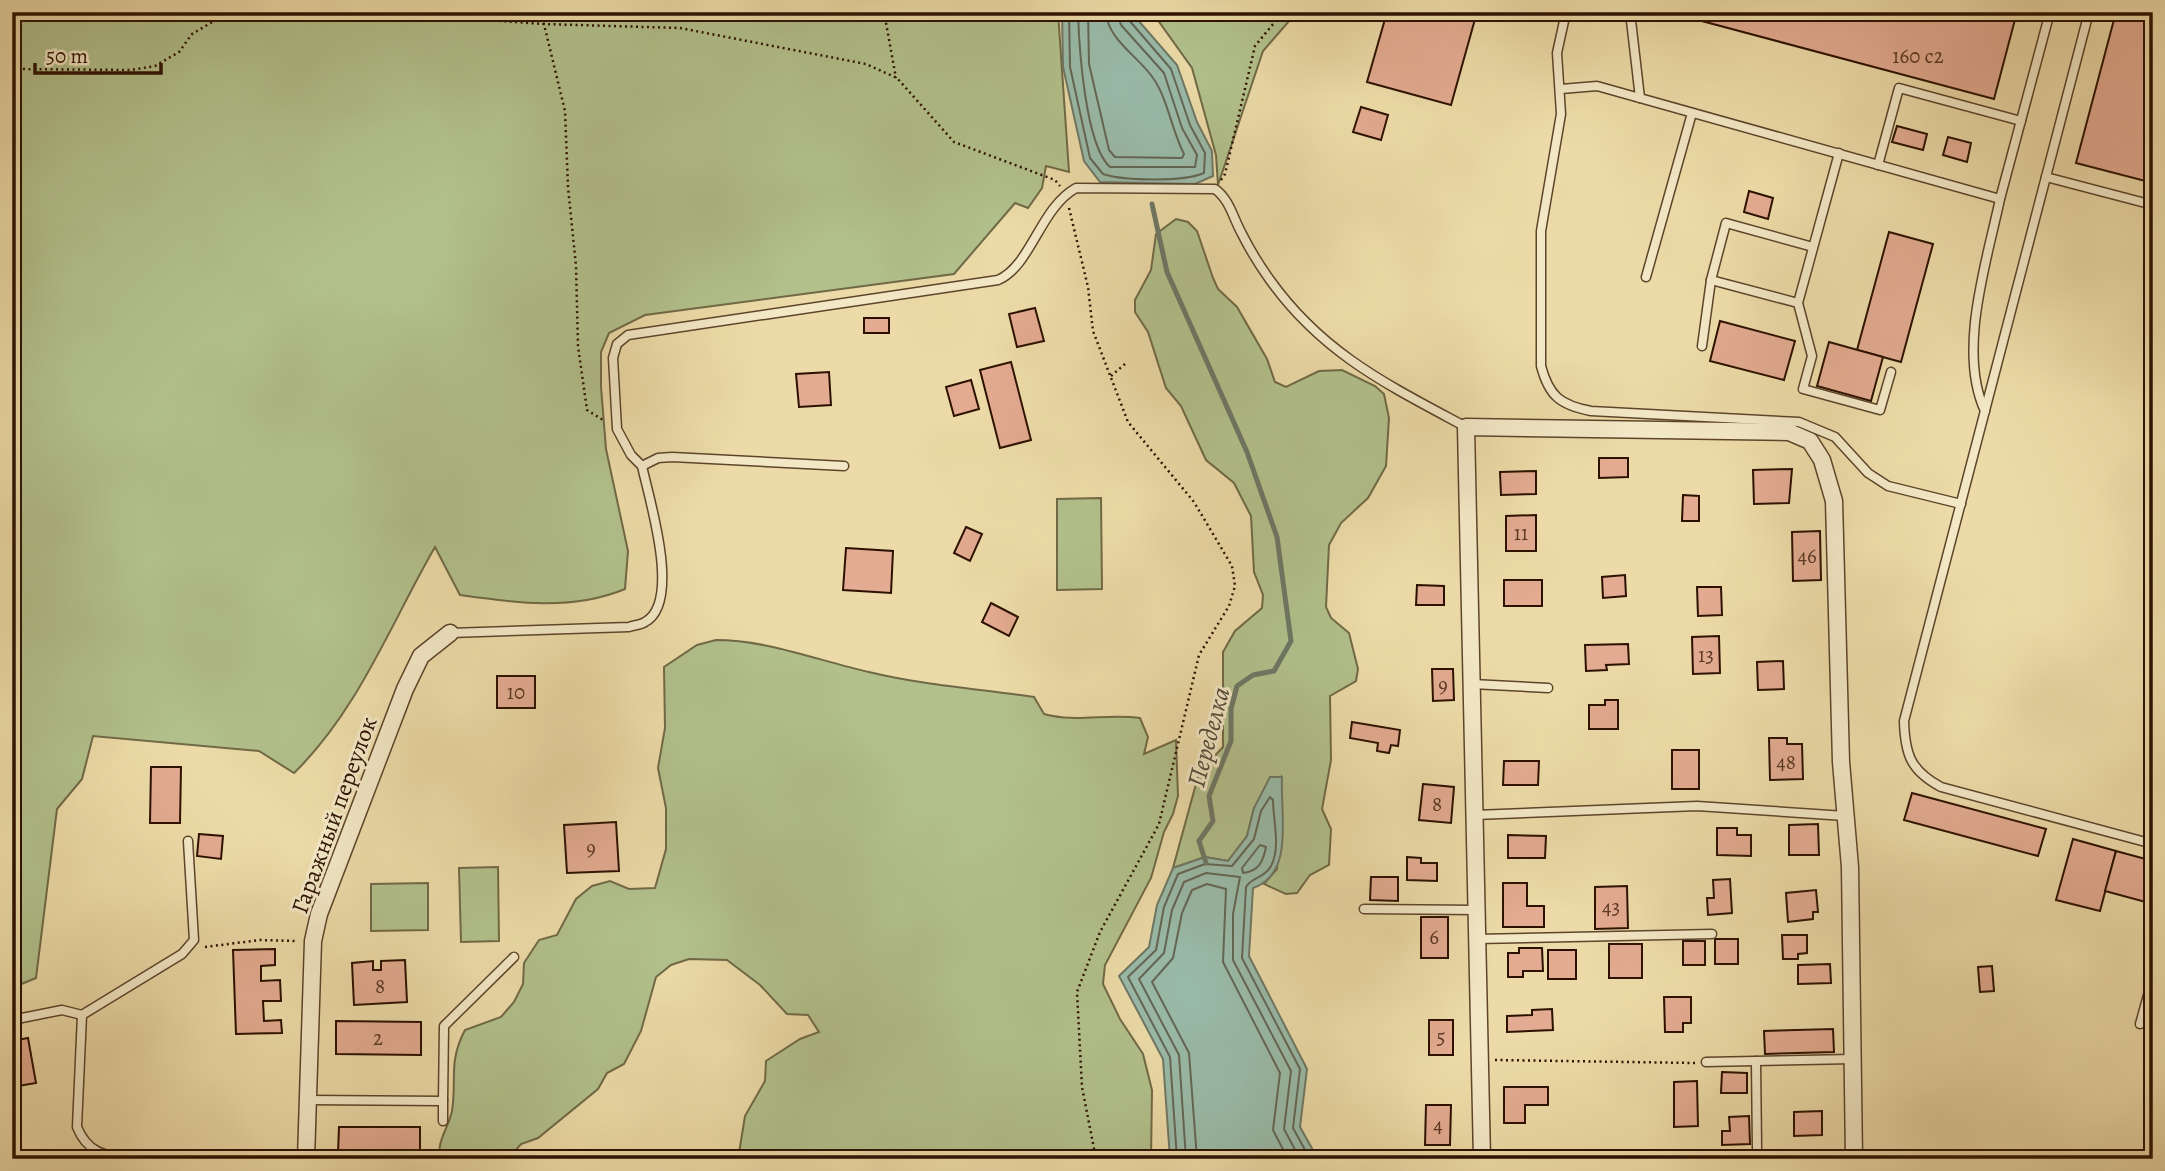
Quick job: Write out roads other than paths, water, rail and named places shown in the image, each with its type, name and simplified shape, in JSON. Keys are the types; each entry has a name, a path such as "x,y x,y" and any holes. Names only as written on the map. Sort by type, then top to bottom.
{"street":[{"path":"1482,1159 1466,427 1789,432 1810,441 1822,460 1834,501 1845,816 1850,867 1854,1159"},
{"name":"Гаражный переулок","path":"306,1159 313,941 327,884 405,689 421,656 450,633"}],"lane":[{"path":"1566,12 1557,53 1561,114 1541,231 1541,366 1546,387 1556,398 1572,407 1591,411 1799,422 1835,437 1868,473 1888,486 1961,504"},
{"path":"1630,12 1640,98"},
{"path":"1985,411 1975,390 1973,358 1981,288 2000,199 2050,12"},
{"path":"2089,12 1904,721 1905,741 1911,762 1922,777 1941,788 2153,844"},
{"path":"1561,89 1597,86 2000,199"},
{"path":"1878,165 1899,88 2021,121"},
{"path":"1646,277 1692,113"},
{"path":"1839,153 1798,303 1812,356 1802,389 1880,411 1891,372"},
{"path":"2046,177 2153,205"},
{"path":"450,633 629,627 647,622 660,603 663,567 642,466 631,455 617,429 613,358 617,344 628,335 998,280 1012,272 1048,215 1066,194 1076,188 1215,189 1225,196 1242,236 1269,279 1300,318 1347,361 1466,427"},
{"path":"1702,346 1711,280 1726,223 1813,247"},
{"path":"1711,280 1798,303"},
{"path":"642,466 658,458 672,457 844,466"},
{"path":"1472,684 1548,688"},
{"path":"1475,815 1697,806 1845,816"},
{"path":"12,1020 62,1010 82,1015 181,954 194,940 188,841"},
{"path":"1364,909 1476,910"},
{"path":"1477,939 1712,934"},
{"path":"443,1121 444,1026 514,957"},
{"path":"2140,1024 2153,977"},
{"path":"82,1015 77,1127 83,1142 102,1156 129,1159"},
{"path":"1706,1062 1853,1059"},
{"path":"1756,1061 1757,1148"},
{"path":"307,1100 443,1101"}],"water":[{"path":"1062,12 1131,12 1177,65 1197,122 1212,151 1213,176 1195,184 1100,182 1084,161 1063,67"},
{"path":"1270,777 1282,777 1282,841 1275,870 1266,881 1253,888 1249,956 1307,1069 1300,1127 1318,1159 1170,1159 1163,1059 1119,976 1149,947 1157,905 1173,868 1205,857 1228,861 1247,836 1254,808"}],"waterway":[{"name":"Переделка","path":"1152,204 1167,272 1247,452 1277,537 1291,641 1274,671 1253,675 1237,686 1231,709 1231,741 1209,796 1213,821 1199,841 1206,863"}]}
